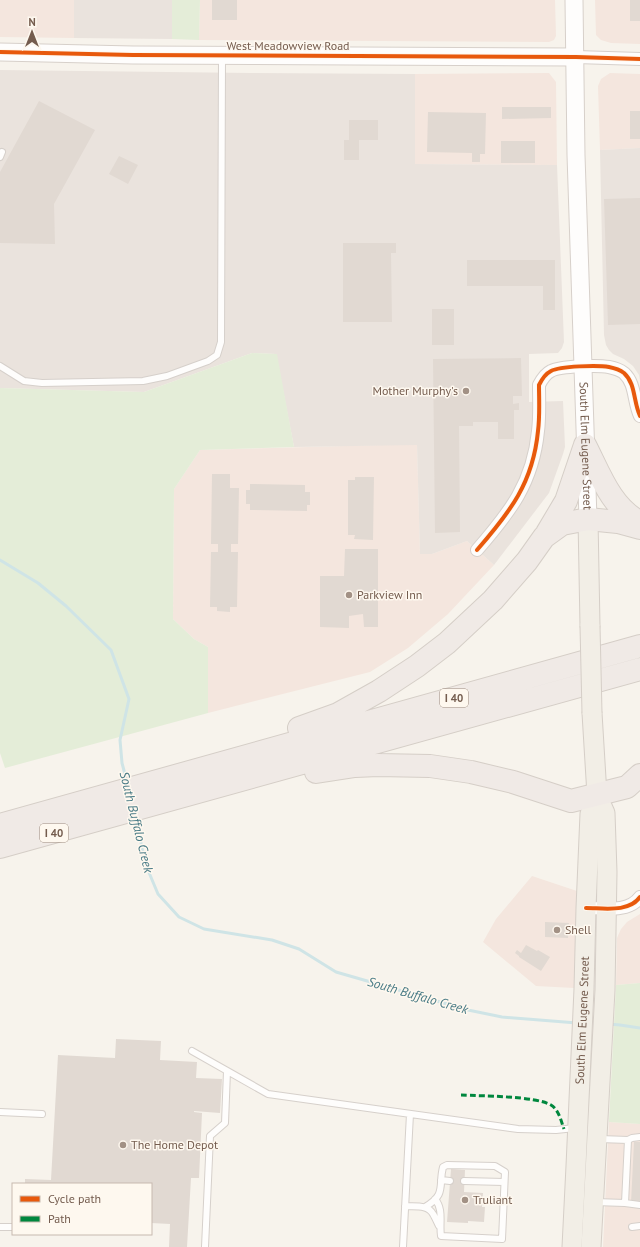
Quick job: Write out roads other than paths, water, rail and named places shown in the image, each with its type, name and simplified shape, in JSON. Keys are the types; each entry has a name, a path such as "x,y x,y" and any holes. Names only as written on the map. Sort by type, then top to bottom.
{"highway":[{"path":"586,445 618,505 632,518 640,522"},
{"path":"268,751 290,731 338,714 379,691 418,666 447,643 493,600 527,562 566,501 586,445"},
{"path":"544,537 562,524 588,519 618,522 640,528"},
{"name":"I 40","path":"0,825 640,646"},
{"name":"I 40","path":"0,848 640,669"},
{"path":"274,772 305,775 332,769 356,766 430,766 471,772 513,782 570,801 627,787 640,775"}],"main road":[{"name":"South Elm Eugene Street","path":"588,519 592,713 598,795 605,813 607,872 602,1049 591,1247"},
{"name":"South Elm Eugene Street","path":"572,1247 584,990 590,814 598,795"}],"street":[{"name":"South Elm Eugene Street","path":"574,0 576,57 576,154 588,519"},
{"name":"West Meadowview Road","path":"0,52 576,57"},
{"path":"576,57 640,59"},
{"path":"477,550 501,522 518,497 530,470 534,457 538,430 540,385 542,379 552,370 560,368 610,367 622,372 631,381 640,416"},
{"path":"586,908 620,908 636,902 640,897"}],"lane":[{"path":"0,366 24,381 42,383 143,381 167,376 208,361 217,355 221,342 222,55"},
{"path":"192,1051 268,1094 518,1129 556,1130 578,1127"},
{"path":"205,1247 210,1136 225,1123 227,1071"},
{"path":"0,1112 42,1114"},
{"path":"403,1247 410,1114"},
{"path":"596,1139 628,1140 640,1137"},
{"path":"625,1203 628,1140"},
{"path":"405,1206 425,1207 432,1212 439,1227 441,1236 502,1239 505,1172 495,1166 447,1165 443,1167 441,1191 435,1200 425,1207"},
{"path":"441,1180 450,1180"},
{"path":"464,1181 504,1182"},
{"path":"435,1200 441,1211 439,1227"},
{"path":"593,1202 640,1205"},
{"path":"632,1227 640,1226"},
{"path":"0,1227 12,1228"}],"waterway":[{"name":"South Buffalo Creek","path":"0,560 38,583 66,606 111,650 129,699 120,740 122,763 127,782"},
{"name":"South Buffalo Creek","path":"136,818 145,863 158,894 179,917 204,929 272,940 299,949 336,972 468,1010 502,1017 577,1023"},
{"name":"South Buffalo Creek","path":"609,1024 640,1028"}],"place":[{"name":"Mother Murphy's","path":"466,391"},
{"name":"Parkview Inn","path":"349,595"},
{"name":"Shell","path":"557,930"},
{"name":"The Home Depot","path":"123,1145"},
{"name":"Truliant","path":"465,1200"}]}
